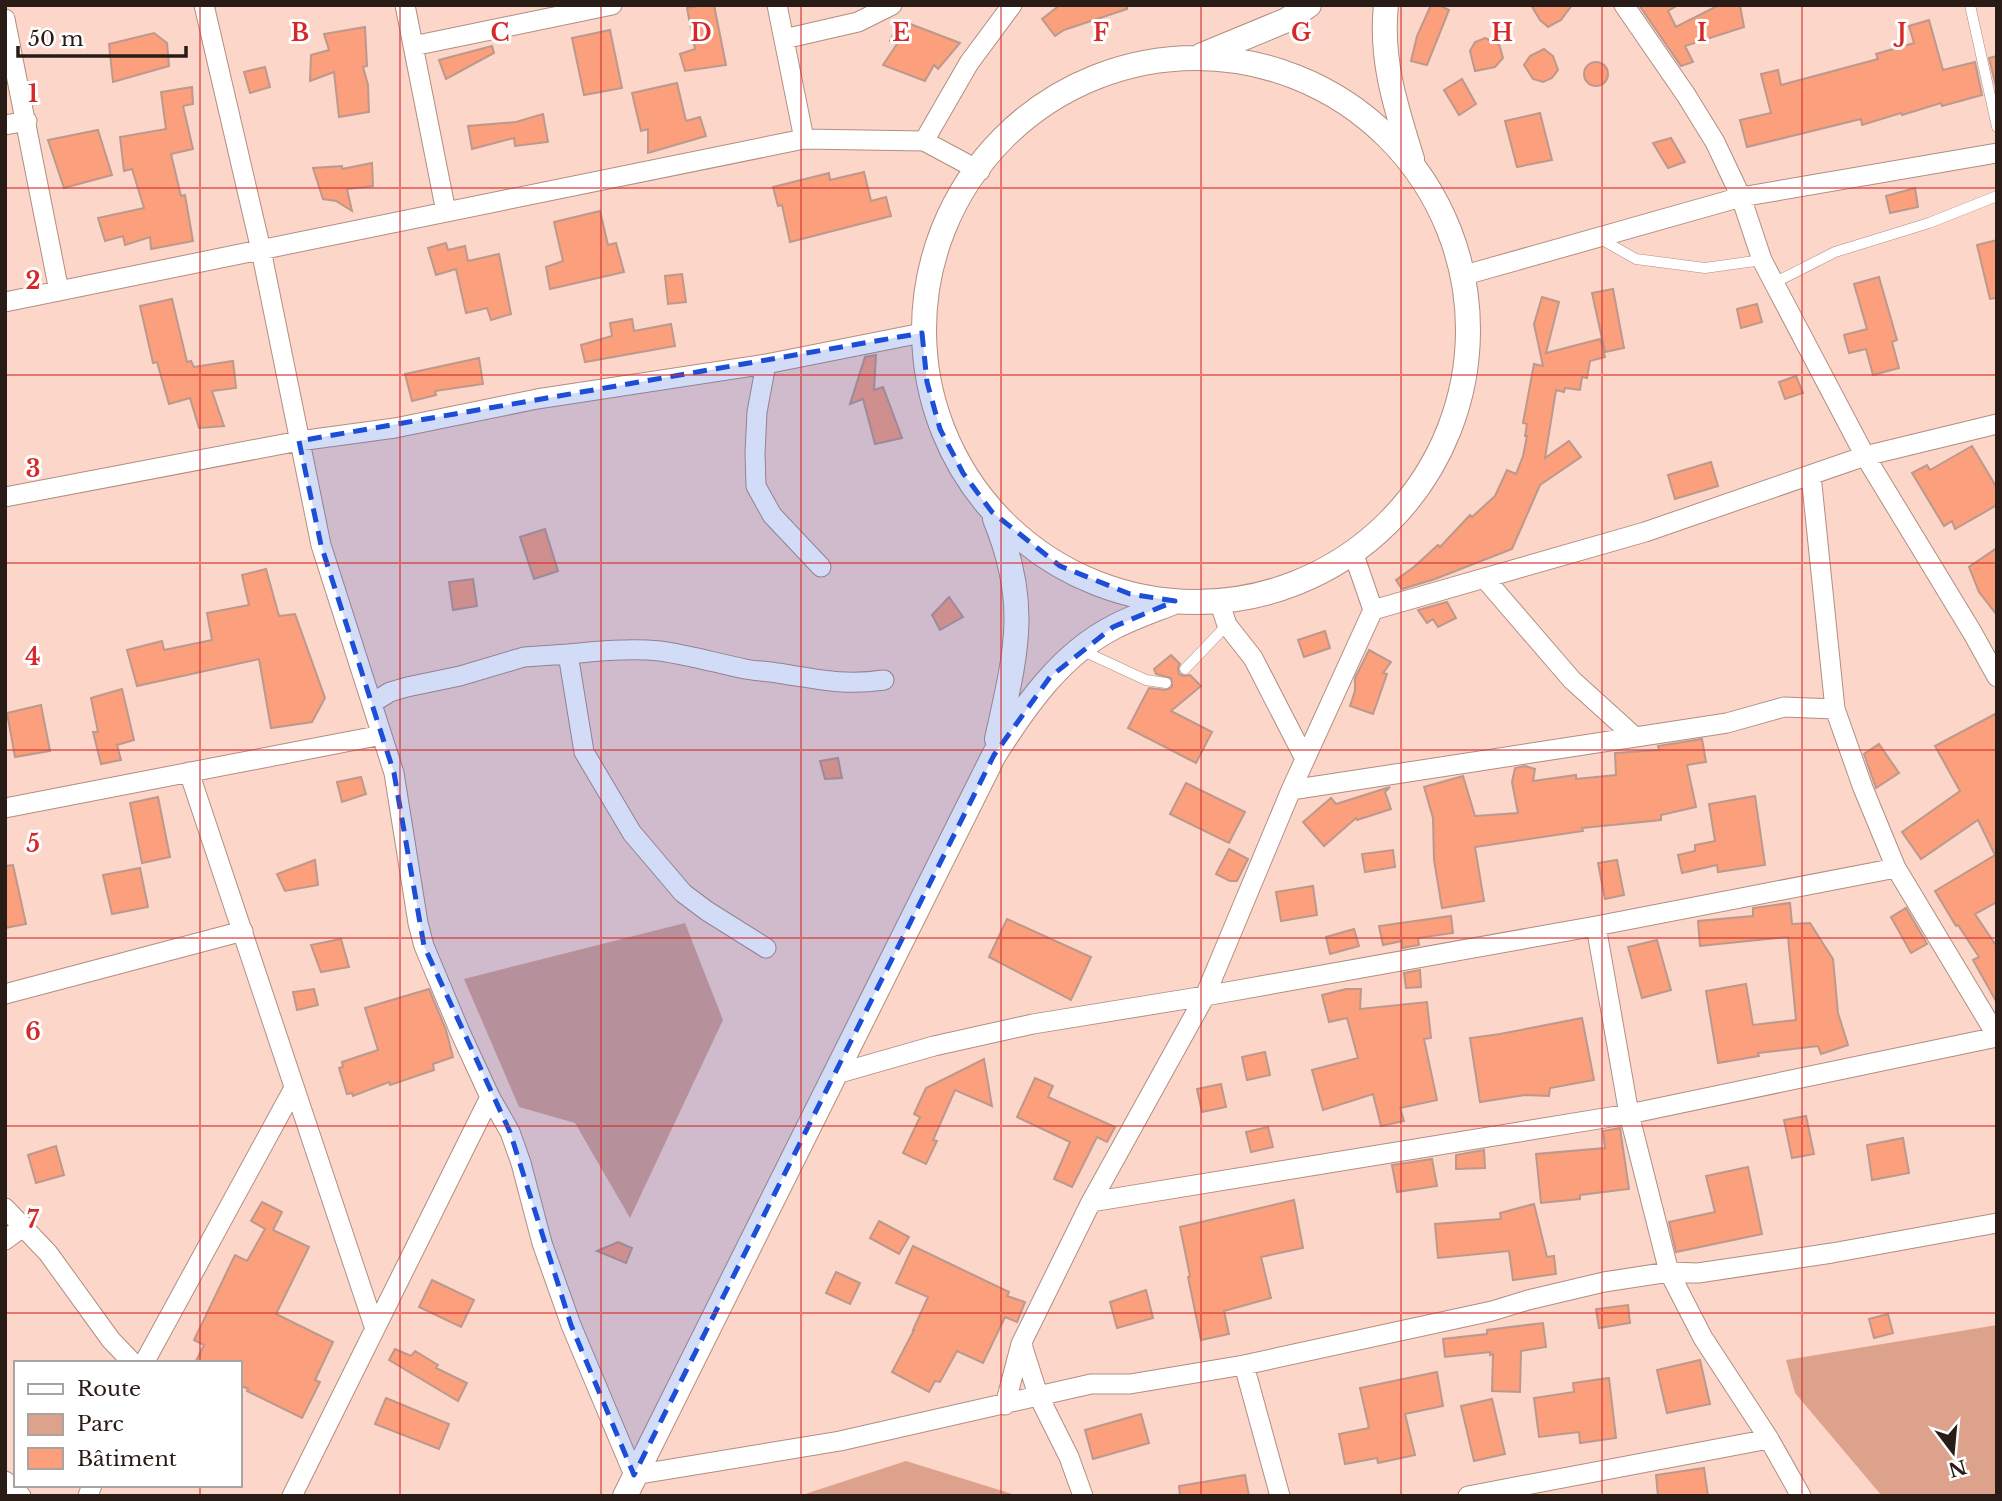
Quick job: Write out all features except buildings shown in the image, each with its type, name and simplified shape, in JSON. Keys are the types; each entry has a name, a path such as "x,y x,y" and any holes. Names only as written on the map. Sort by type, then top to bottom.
{"street":[{"path":"204,5 261,250 321,545 394,774 424,946 490,1097 510,1132 542,1243 629,1486"},
{"path":"405,5 446,212"},
{"path":"413,46 612,5"},
{"path":"777,5 804,139"},
{"path":"784,38 858,22 892,5"},
{"path":"924,141 969,64 1012,5"},
{"path":"1194,58 1287,20 1309,5"},
{"path":"1386,5 1384,56 1394,101 1413,163"},
{"path":"1624,5 1715,142 1741,197 1762,260 1865,456 1997,677"},
{"path":"5,19 59,291"},
{"path":"1194,58 1249,62 1312,82 1370,119 1413,163 1445,216 1465,275 1469,336 1461,397 1439,454 1416,491 1387,524 1353,552 1305,579 1263,593 1219,601 1175,601 1130,594 1094,582 1060,566 1028,545 992,512 962,472 940,429 927,382 922,333 930,264 956,199 1032,112 1070,88 1113,71 1157,60 1194,58"},
{"path":"5,125 27,121"},
{"path":"5,302 804,139 924,141 980,171"},
{"path":"1465,275 1741,197 1997,153"},
{"path":"5,497 299,441 396,428 537,400 766,364 922,333"},
{"path":"766,364 757,412 756,486 772,515 821,566"},
{"path":"1373,610 1645,532 1865,456 1997,424"},
{"path":"1091,1202 1629,1114 1997,1037 1896,868 1863,788 1835,709 1811,475"},
{"path":"992,512 1014,572 1018,609 1017,641 994,755"},
{"path":"1005,1405 1021,1344 1091,1202 1205,996 1291,790 1373,610 1353,552"},
{"path":"1485,579 1572,680 1634,737"},
{"path":"629,1486 994,755 1015,722 1050,677 1080,650 1113,627 1175,601"},
{"path":"1219,601 1227,625 1253,658 1305,759"},
{"path":"372,703 398,689 460,676 524,657 613,650 658,651 815,681 855,684 884,680"},
{"path":"568,654 584,751 632,833 683,893 707,912 766,948"},
{"path":"1291,790 1727,723 1784,706 1835,709"},
{"path":"5,808 382,735"},
{"path":"190,772 374,1329"},
{"path":"836,1074 934,1046 1033,1024 1596,926 1896,868"},
{"path":"1596,926 1629,1114 1669,1272 1703,1338 1769,1439 1801,1496"},
{"path":"5,994 243,931"},
{"path":"145,1361 294,1088"},
{"path":"292,1496 490,1097"},
{"path":"5,1208 24,1226 72,1285 111,1340 131,1361"},
{"path":"629,1486 1091,1384 1130,1384 1244,1365 1501,1309 1604,1282 1669,1272 1698,1273 1832,1253 1997,1223"},
{"path":"5,1240 24,1226"},
{"path":"1021,1344 1038,1395 1069,1457 1083,1496"},
{"path":"1244,1365 1280,1496"},
{"path":"1468,1496 1769,1439"},
{"path":"5,1481 21,1496"}],"lane":[{"path":"1970,5 1997,127"},
{"path":"1774,283 1835,252 1929,223 1997,196"},
{"path":"1598,237 1636,259 1705,268 1762,260"},
{"path":"1185,669 1227,625"},
{"path":"1080,650 1146,680 1166,683"}],"highlighted area":[{"path":"922,333 927,382 940,429 963,473 992,512 1060,566 1130,594 1175,601 1113,627 1050,677 994,755 634,1475 571,1325 510,1132 424,946 394,773 321,545 299,441"}],"green space":[{"path":"685,923 723,1020 630,1218 575,1123 519,1107 464,979"},
{"path":"1997,1325 1997,1496 1882,1496 1795,1393 1786,1360"},
{"path":"906,1461 1019,1496 799,1496"}]}
